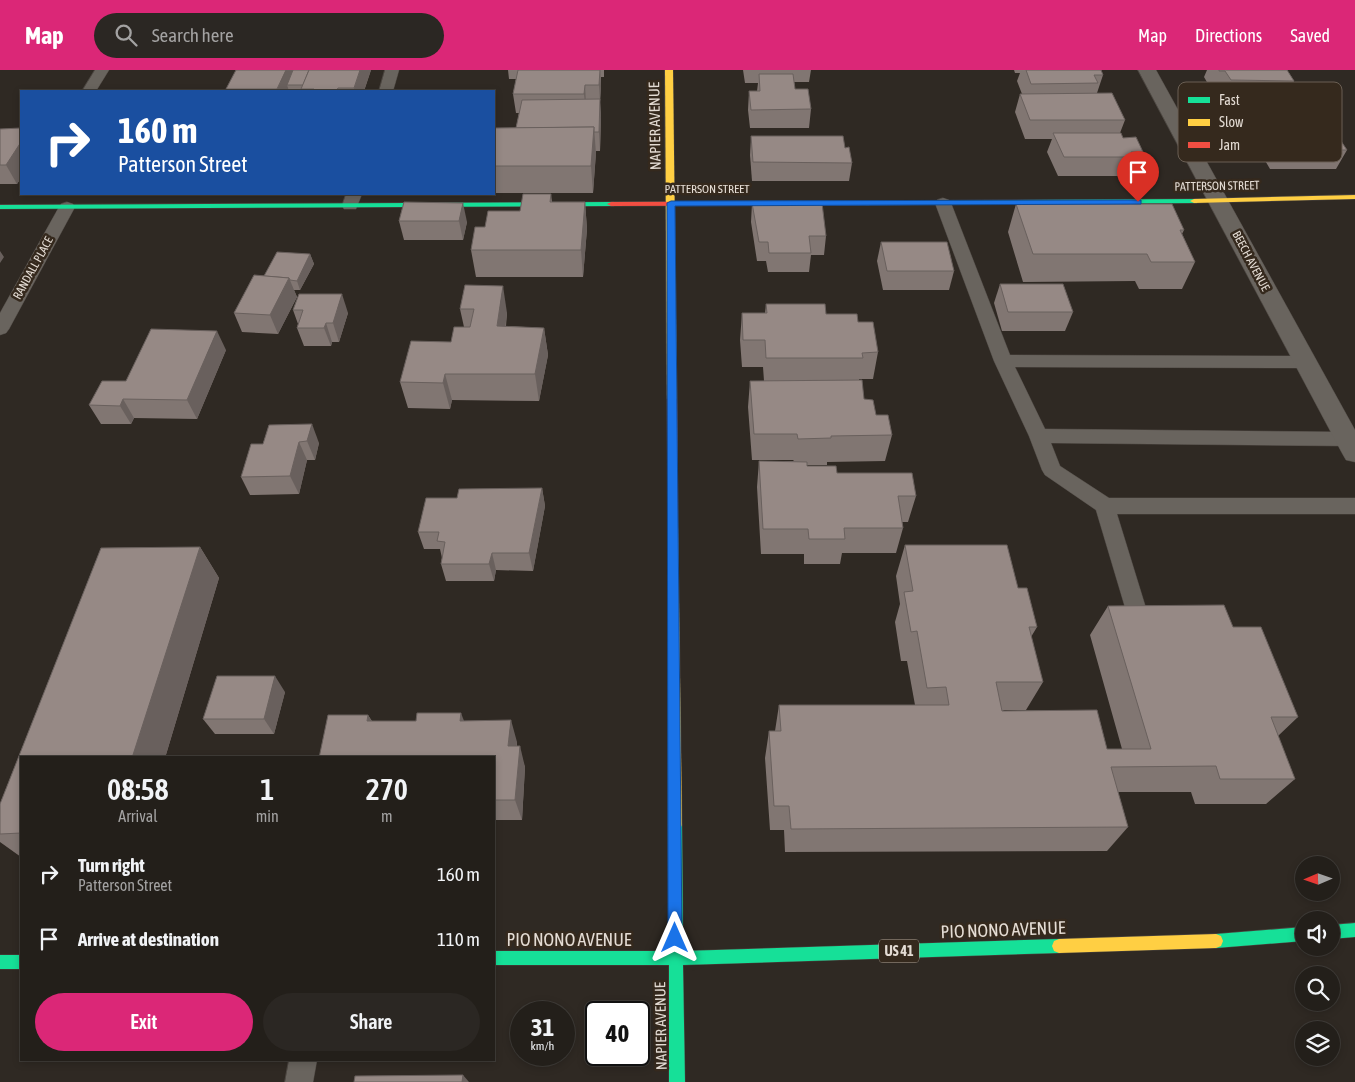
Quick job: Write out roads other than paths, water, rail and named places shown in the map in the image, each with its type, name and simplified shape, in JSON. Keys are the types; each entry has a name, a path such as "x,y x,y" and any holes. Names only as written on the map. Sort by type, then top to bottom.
{"street":[{"name":"NAPIER AVENUE","path":"669,70 677,1082"},
{"name":"BEECH AVENUE","path":"1147,70 1178,127"},
{"name":"BEECH AVENUE","path":"1197,162 1351,446"},
{"name":"PATTERSON STREET","path":"0,207 352,200 671,203 1218,200 1355,197"},
{"path":"1340,931 1355,930"},
{"name":"PIO NONO AVENUE","path":"495,958 675,958 1210,941 1295,935"},
{"path":"0,962 20,962"}],"lane":[{"path":"90,90 102,70"},
{"path":"386,90 392,70"},
{"path":"943,202 1003,361 1039,436 1052,470 1105,506 1355,506"},
{"name":"RANDALL PLACE","path":"0,329 66,207"},
{"path":"1003,361 1306,362"},
{"path":"1039,436 1351,446"},
{"path":"1105,506 1138,618"},
{"path":"299,1082 303,1061"}]}
